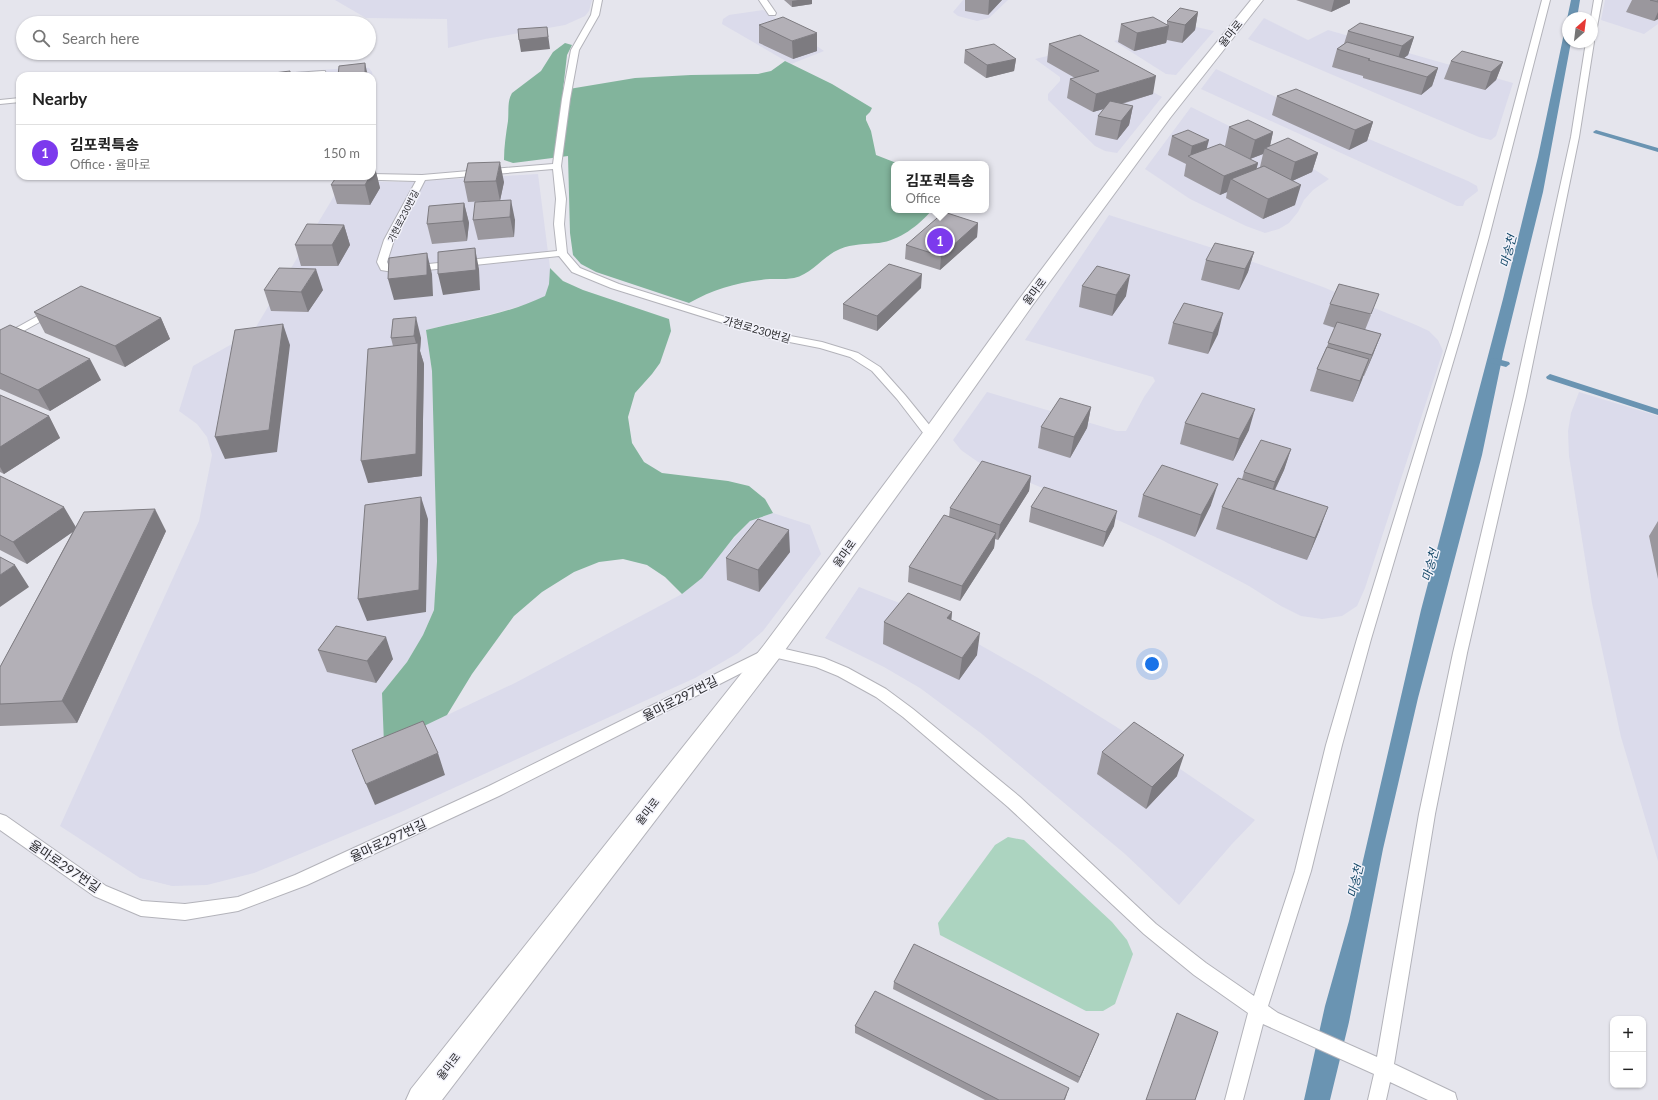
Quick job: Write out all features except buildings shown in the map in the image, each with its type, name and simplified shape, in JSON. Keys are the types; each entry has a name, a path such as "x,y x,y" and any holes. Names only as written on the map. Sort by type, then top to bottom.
{"street":[{"name":"율마로","path":"422,1100 772,651 931,436 1026,302 1165,115 1257,0"}],"lane":[{"path":"562,252 559,224 561,199 557,166 575,50 595,15 598,0"},
{"path":"763,0 772,13"},
{"path":"1234,1100 1265,1015 1334,745 1364,638 1461,318 1546,0"},
{"path":"1596,12 1598,0"},
{"path":"1377,1100 1384,1069 1428,807 1460,653 1520,396 1575,137 1589,48"},
{"path":"0,102 16,100"},
{"name":"가현로230번길","path":"376,177 422,178 557,166"},
{"name":"가현로230번길","path":"422,178 389,240 382,262 386,268 399,270 562,252 576,270 615,286 778,337 822,345 854,355 876,369 901,397 931,436"},
{"path":"0,341 62,306"},
{"path":"772,651 819,662 843,672 881,693 908,713 1014,802 1150,929 1200,969 1265,1015 1448,1100"},
{"name":"율마로297번길","path":"0,821 100,891 140,908 185,912 238,904 301,880 494,791 772,651"}],"shaded area":[{"path":"335,0 592,0 589,11 585,16 565,25 485,39 448,48 447,19 376,18 376,16 363,16"},
{"path":"963,0 1008,0 989,18 977,21 958,16 953,12"},
{"path":"1605,0 1657,0 1658,24 1644,34 1601,20"},
{"path":"763,10 824,51 791,64 722,24 723,19 729,15"},
{"path":"1264,18 1308,40 1328,30 1513,83 1496,136 1491,140 1479,137 1248,39"},
{"path":"1183,24 1214,31 1176,75 1166,74 1114,41"},
{"path":"1076,49 1162,97 1117,153 1105,151 1095,146 1048,100 1048,94 1060,81 1060,77 1035,59"},
{"path":"363,67 369,68 372,72 292,72"},
{"path":"1216,69 1331,123 1468,181 1477,186 1478,191 1465,201 1463,206 1457,206 1201,89"},
{"path":"1191,107 1306,164 1329,179 1313,190 1304,200 1298,212 1289,223 1279,229 1265,233 1246,226 1190,199 1145,169"},
{"path":"538,174 550,268 549,284 545,296 531,303 426,330 432,371 437,561 434,610 423,635 407,662 382,693 384,745 515,683 682,594 750,521 773,513 810,525 821,554 763,631 738,653 695,678 401,812 254,873 207,885 172,886 140,878 60,826 199,521 212,455 207,437 197,424 179,411 193,366 232,344 250,337 343,181 406,182"},
{"path":"1109,215 1225,252 1323,287 1416,325 1429,331 1438,340 1443,351 1365,588 1357,606 1342,616 1322,619 1301,616 1281,606 1249,586 1162,540 1080,503 978,462 961,450 953,440 987,392 1117,431 1126,431 1144,397 1155,381 1153,377 1025,340"},
{"path":"1579,392 1658,416 1658,861 1621,737 1592,603 1569,456 1568,431 1571,413"},
{"path":"859,587 907,606 952,629 1040,679 1142,743 1255,820 1179,905 1125,854 982,734 920,688 884,667 825,638"}],"green space":[{"path":"565,43 572,45 567,55 563,90 635,78 758,74 771,71 785,61 832,84 872,108 866,116 866,120 871,131 876,155 891,161 891,213 929,213 915,227 894,239 879,243 845,247 834,252 812,269 800,276 790,279 765,279 733,285 706,294 689,303 596,272 581,264 573,255 570,233 568,156 513,163 504,160 510,96 541,71 553,52"},
{"path":"550,268 563,281 583,290 669,319 671,331 660,363 635,393 628,417 632,443 644,462 662,473 728,481 749,486 765,499 773,513 750,521 734,537 702,578 682,594 665,577 647,565 623,559 599,562 574,572 542,592 514,616 472,674 447,715 384,745 382,693 407,662 423,635 434,610 437,561 432,371 426,330 516,308 545,296 549,284"},
{"path":"1008,837 1024,840 1112,922 1127,940 1133,954 1115,1004 1103,1011 1086,1011 940,935 938,923 995,845"}],"water":[{"path":"1571,0 1580,0 1578,12 1568,12"},
{"path":"1562,43 1562,48 1570,48 1543,192 1503,354 1482,455 1418,698 1383,849 1349,1022 1330,1100 1304,1100 1325,1006 1349,921 1421,610 1503,299 1538,157"}],"waterway":[{"path":"1596,132 1658,150"},
{"path":"1494,361 1506,364"},
{"path":"1550,377 1658,412"}],"place":[{"name":"김포퀵특송","path":"940,241"}],"water label":[{"name":"마송천","path":"1508,251"},
{"name":"마송천","path":"1430,565"},
{"name":"마송천","path":"1355,881"}]}
